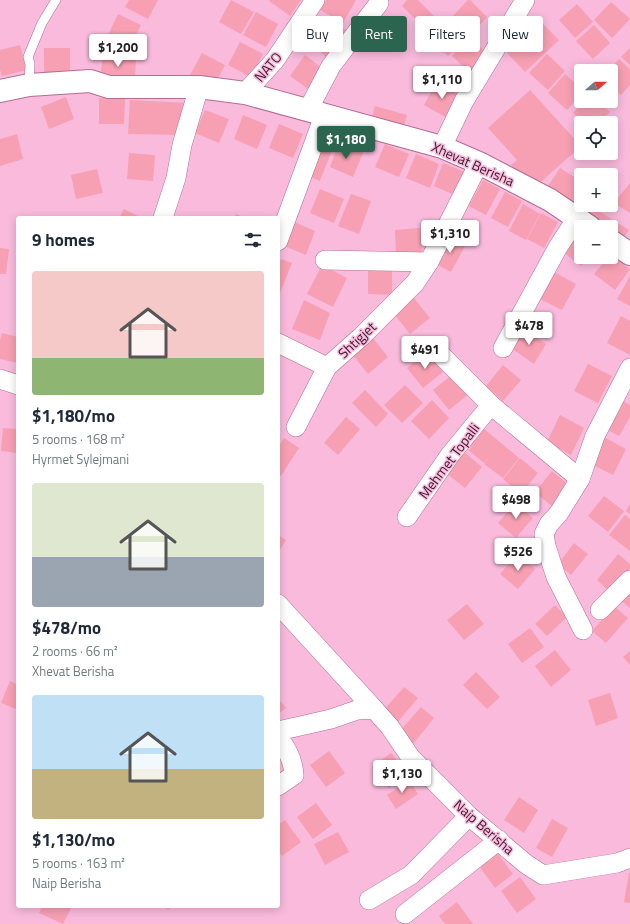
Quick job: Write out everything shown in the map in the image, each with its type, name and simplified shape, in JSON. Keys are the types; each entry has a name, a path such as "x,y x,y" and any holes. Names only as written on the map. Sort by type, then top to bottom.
{"street":[{"name":"NATO","path":"245,93 275,60 315,0"},
{"path":"442,147 464,101 524,0"},
{"path":"280,234 331,66 378,3"},
{"name":"Xhevat Berisha","path":"0,91 29,85 90,81 109,87 200,87 245,93 442,147 479,163 550,200 580,220"},
{"path":"164,216 176,178 182,145 200,87"},
{"name":"Shtigjet","path":"296,427 327,368 362,336 415,282 429,262 465,188 479,163"},
{"name":"Xhevat Berisha","path":"503,348 558,247 574,231"},
{"path":"618,246 630,254"},
{"path":"325,260 429,262"},
{"path":"280,344 327,368"},
{"path":"433,347 491,405 580,478"},
{"path":"0,367 16,371"},
{"path":"582,630 556,577 546,546 544,534 549,524 559,513 580,478 594,436 630,368"},
{"path":"0,379 16,384"},
{"name":"Mehmet Topalli","path":"407,517 450,455 491,405"},
{"path":"600,610 630,580"},
{"name":"Naip Berisha","path":"280,606 390,727 411,758 469,816 526,864 543,875 617,863 630,858"},
{"path":"280,731 357,710 374,709"},
{"path":"280,740 286,746 293,763 294,775 280,785"},
{"path":"369,900 411,875 469,816"},
{"path":"404,914 499,840"}],"lane":[{"path":"29,85 30,64 28,57 42,23 56,0"}],"building":[{"path":"129,0 158,0 148,19 125,7"},
{"path":"231,0 254,12 241,34 219,22"},
{"path":"301,0 290,16 269,1"},
{"path":"326,0 356,0 343,23 343,16 331,16 320,10"},
{"path":"407,0 418,0 434,16 415,16 415,19 402,6"},
{"path":"468,0 470,0 487,17 480,25 480,16 453,16"},
{"path":"611,2 630,19 612,38 594,20"},
{"path":"577,4 593,22 575,38 559,20"},
{"path":"256,12 278,24 266,47 243,35"},
{"path":"118,14 141,25 130,48 107,37"},
{"path":"543,24 559,40 525,72 507,53 543,52"},
{"path":"594,25 610,43 593,59 576,41"},
{"path":"343,28 350,34 343,43"},
{"path":"240,42 263,54 251,77 228,65"},
{"path":"20,45 27,70 2,76 0,70 0,50"},
{"path":"480,47 488,55 471,74 452,56 456,52 480,52"},
{"path":"44,48 70,48 70,74 44,74"},
{"path":"630,48 630,65 621,57"},
{"path":"320,52 336,52 330,60"},
{"path":"444,52 452,52 448,56"},
{"path":"103,53 136,54 135,82 100,82"},
{"path":"202,53 225,65 213,88 190,75"},
{"path":"547,54 565,71 548,90 529,73"},
{"path":"305,55 326,71 311,91 290,76"},
{"path":"619,59 630,69 630,85 621,95 618,92 618,64 614,64"},
{"path":"565,74 574,82 574,102 567,110 548,93"},
{"path":"436,83 459,95 447,118 424,105"},
{"path":"530,90 574,138 574,152 533,189 511,165 517,160 488,128"},
{"path":"66,97 74,119 49,129 41,107"},
{"path":"99,98 125,99 124,124 99,124"},
{"path":"130,100 190,103 182,135 128,134"},
{"path":"375,106 407,115 403,130 371,121"},
{"path":"578,108 606,108 610,112 606,116 576,116 573,113"},
{"path":"205,110 229,119 219,143 195,133"},
{"path":"243,115 267,125 257,149 234,139"},
{"path":"279,124 303,134 293,158 269,148"},
{"path":"17,134 23,159 0,166 0,139"},
{"path":"339,143 363,153 353,177 330,167"},
{"path":"318,144 332,150 320,181 306,175"},
{"path":"385,144 409,154 399,177 375,167"},
{"path":"129,153 155,155 153,181 127,179"},
{"path":"416,154 439,164 430,188 406,178"},
{"path":"443,163 467,173 457,196 434,186"},
{"path":"560,168 574,177 574,209 544,192"},
{"path":"97,169 103,193 76,199 71,175"},
{"path":"483,180 500,189 486,215 469,206"},
{"path":"630,183 630,213 618,206 618,198"},
{"path":"320,189 344,199 334,223 310,213"},
{"path":"505,192 522,201 508,227 491,218"},
{"path":"351,194 371,201 359,234 338,226"},
{"path":"523,204 540,214 526,240 509,231"},
{"path":"124,209 138,216 120,216"},
{"path":"587,212 600,212 613,220 586,220 582,218"},
{"path":"541,213 558,222 544,248 527,239"},
{"path":"292,221 315,231 306,255 282,245"},
{"path":"618,223 629,230 621,241 618,239"},
{"path":"420,228 422,253 396,253 395,230"},
{"path":"574,233 574,260 561,250"},
{"path":"448,237 465,246 451,272 434,263"},
{"path":"0,248 9,249 6,274 0,274"},
{"path":"281,259 292,263 280,293"},
{"path":"618,260 630,269 615,290 594,274 602,264 618,264"},
{"path":"322,265 347,278 333,307 307,294"},
{"path":"368,268 392,268 392,295 368,294"},
{"path":"552,271 576,284 562,310 538,298"},
{"path":"630,276 630,306 617,299"},
{"path":"414,298 430,318 410,334 394,314"},
{"path":"304,300 330,313 320,340 292,329"},
{"path":"621,316 630,321 630,355 607,343"},
{"path":"524,329 546,344 534,364 511,348"},
{"path":"2,333 16,336 16,363 0,359 0,341"},
{"path":"372,337 388,357 368,374 352,354"},
{"path":"427,352 443,372 423,388 407,368"},
{"path":"588,364 612,376 598,403 574,391"},
{"path":"503,365 521,380 503,401 486,386"},
{"path":"453,374 469,394 449,410 433,390"},
{"path":"405,385 423,403 402,423 384,405"},
{"path":"365,390 388,414 376,427 352,403"},
{"path":"432,400 449,418 429,439 411,421"},
{"path":"622,400 630,405 630,417 619,436 606,429"},
{"path":"560,415 584,428 571,455 547,442"},
{"path":"346,417 360,429 338,455 324,443"},
{"path":"3,428 16,429 16,453 1,451"},
{"path":"483,428 519,458 503,478 484,464 490,456 484,463 466,448"},
{"path":"602,436 626,449 613,475 589,463"},
{"path":"284,438 299,448 281,476 280,475 280,445"},
{"path":"464,452 482,467 465,488 446,473"},
{"path":"520,458 538,473 521,494 503,479"},
{"path":"552,471 570,486 553,507 535,492"},
{"path":"604,496 624,511 608,532 588,516"},
{"path":"515,503 533,518 516,538 498,523"},
{"path":"630,504 630,514 626,511"},
{"path":"625,515 630,519 630,551 609,535"},
{"path":"280,536 286,540 280,550"},
{"path":"574,543 588,554 571,575 558,564"},
{"path":"517,554 535,569 518,589 500,574"},
{"path":"618,554 630,564 630,569 610,592 597,580"},
{"path":"630,586 630,608 619,599"},
{"path":"467,604 484,624 464,640 447,620"},
{"path":"555,605 567,617 547,636 535,624"},
{"path":"614,606 628,618 606,643 592,631"},
{"path":"530,628 544,647 522,663 508,644"},
{"path":"555,650 571,670 551,687 535,666"},
{"path":"630,651 630,665 623,657"},
{"path":"476,672 500,697 487,709 463,685"},
{"path":"10,681 16,684 16,709 1,703"},
{"path":"404,687 418,698 396,724 382,712"},
{"path":"610,693 618,718 596,726 588,700"},
{"path":"280,700 286,708 280,712"},
{"path":"421,707 434,718 413,744 399,732"},
{"path":"329,751 345,773 326,787 310,765"},
{"path":"391,753 408,774 389,788 373,767"},
{"path":"409,780 418,794 396,809 387,795"},
{"path":"519,797 538,810 524,833 504,820"},
{"path":"316,803 332,825 313,839 297,817"},
{"path":"552,819 568,828 552,857 536,848"},
{"path":"285,820 301,842 282,856 280,854 280,824"},
{"path":"338,832 349,852 325,865 314,844"},
{"path":"497,852 513,874 495,888 479,866"},
{"path":"630,873 630,903 624,902"},
{"path":"520,877 536,899 517,913 501,891"},
{"path":"457,902 473,924 445,924 439,916"},
{"path":"41,908 71,908 63,924 39,913"}]}
